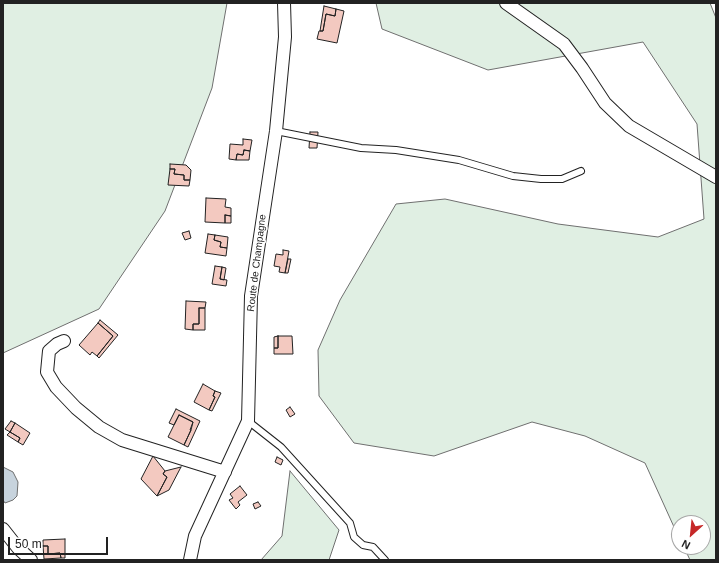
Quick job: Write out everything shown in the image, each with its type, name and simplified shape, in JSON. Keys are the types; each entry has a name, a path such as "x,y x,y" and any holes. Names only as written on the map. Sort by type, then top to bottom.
{"street":[{"name":"Route de Champagne","path":"190,560 195,536 248,421 251,296 276,131 284,37 284,3"},
{"path":"506,3 564,44 605,103 629,126 716,177"},
{"path":"64,341 57,344 49,351 47,372 56,387 76,408 99,427 122,440 225,472"},
{"path":"3,529 18,548 31,560"}],"lane":[{"path":"276,131 360,148 396,150 459,160 513,176 541,179 562,178 581,171"},
{"path":"248,421 280,447 350,522 354,537 363,545 373,547 385,560"}],"green space":[{"path":"3,3 227,3 212,88 165,211 99,309 3,353"},
{"path":"376,3 710,3 716,18 716,560 690,560 688,555 711,555 711,515 671,515 671,520 645,463 585,436 532,422 434,456 354,443 319,396 318,350 340,300 396,204 445,199 558,224 658,237 704,219 697,124 643,42 488,70 382,29"},
{"path":"290,471 339,530 329,560 261,560 282,536"}],"shaded area":[{"path":"3,467 13,472 18,482 17,496 13,500 5,503 3,500"}],"building":[{"path":"324,6 336,9 335,16 326,14 323,31 320,31"},
{"path":"336,9 344,11 337,43 317,39 319,31 323,31 326,14 335,16"},
{"path":"310,132 318,132 317,148 309,148"},
{"path":"243,139 252,140 250,151 244,150 243,155 237,154 236,160 229,159 230,144 243,145"},
{"path":"244,150 250,151 249,160 236,160 237,154 243,155"},
{"path":"170,164 186,165 191,170 190,180 184,180 184,175 174,174 175,169 170,169"},
{"path":"170,169 175,169 174,174 184,175 184,180 190,180 189,186 168,185"},
{"path":"206,198 226,199 225,207 231,208 231,216 225,215 225,223 205,222"},
{"path":"225,215 231,216 231,223 225,223"},
{"path":"189,231 191,238 185,240 182,233"},
{"path":"208,234 215,235 214,240 221,242 220,247 227,248 226,256 205,253"},
{"path":"215,235 228,237 227,248 220,247 221,242 214,240"},
{"path":"283,250 289,251 285,273 279,272 280,267 274,266 276,254 283,255"},
{"path":"288,259 291,259 288,273 285,273"},
{"path":"215,266 222,267 220,279 227,280 226,286 212,284"},
{"path":"222,267 226,268 224,280 220,279"},
{"path":"186,301 206,302 205,308 199,308 199,324 193,324 193,330 185,329"},
{"path":"199,308 205,308 205,330 193,330 193,324 199,324"},
{"path":"100,320 118,335 99,358 97,356 113,336 98,323"},
{"path":"98,323 113,336 97,356 92,352 90,355 79,345"},
{"path":"278,336 278,348 274,348 274,337"},
{"path":"278,336 292,336 293,354 274,354 274,348 278,348"},
{"path":"203,384 215,391 213,396 215,397 209,410 194,402"},
{"path":"215,391 221,393 212,411 209,410 215,397 213,396"},
{"path":"290,407 295,414 290,417 286,410"},
{"path":"176,409 200,421 188,447 184,445 193,422 179,415 174,425 169,423"},
{"path":"179,415 193,422 184,445 168,437"},
{"path":"11,421 15,423 10,432 5,429"},
{"path":"15,423 30,433 23,445 18,442 20,438 10,432"},
{"path":"10,432 20,438 18,442 7,435"},
{"path":"153,456 165,471 163,474 167,477 157,496 141,479"},
{"path":"277,457 283,460 281,465 275,462"},
{"path":"181,467 169,490 157,496 167,477 163,474 165,471"},
{"path":"240,486 247,495 238,502 240,505 236,509 229,500 233,498 230,494"},
{"path":"258,502 261,506 255,509 253,504"},
{"path":"65,539 65,558 61,558 60,553 48,554 48,546 43,546 43,540"},
{"path":"43,546 48,546 48,554 60,553 61,558 44,559"}]}
